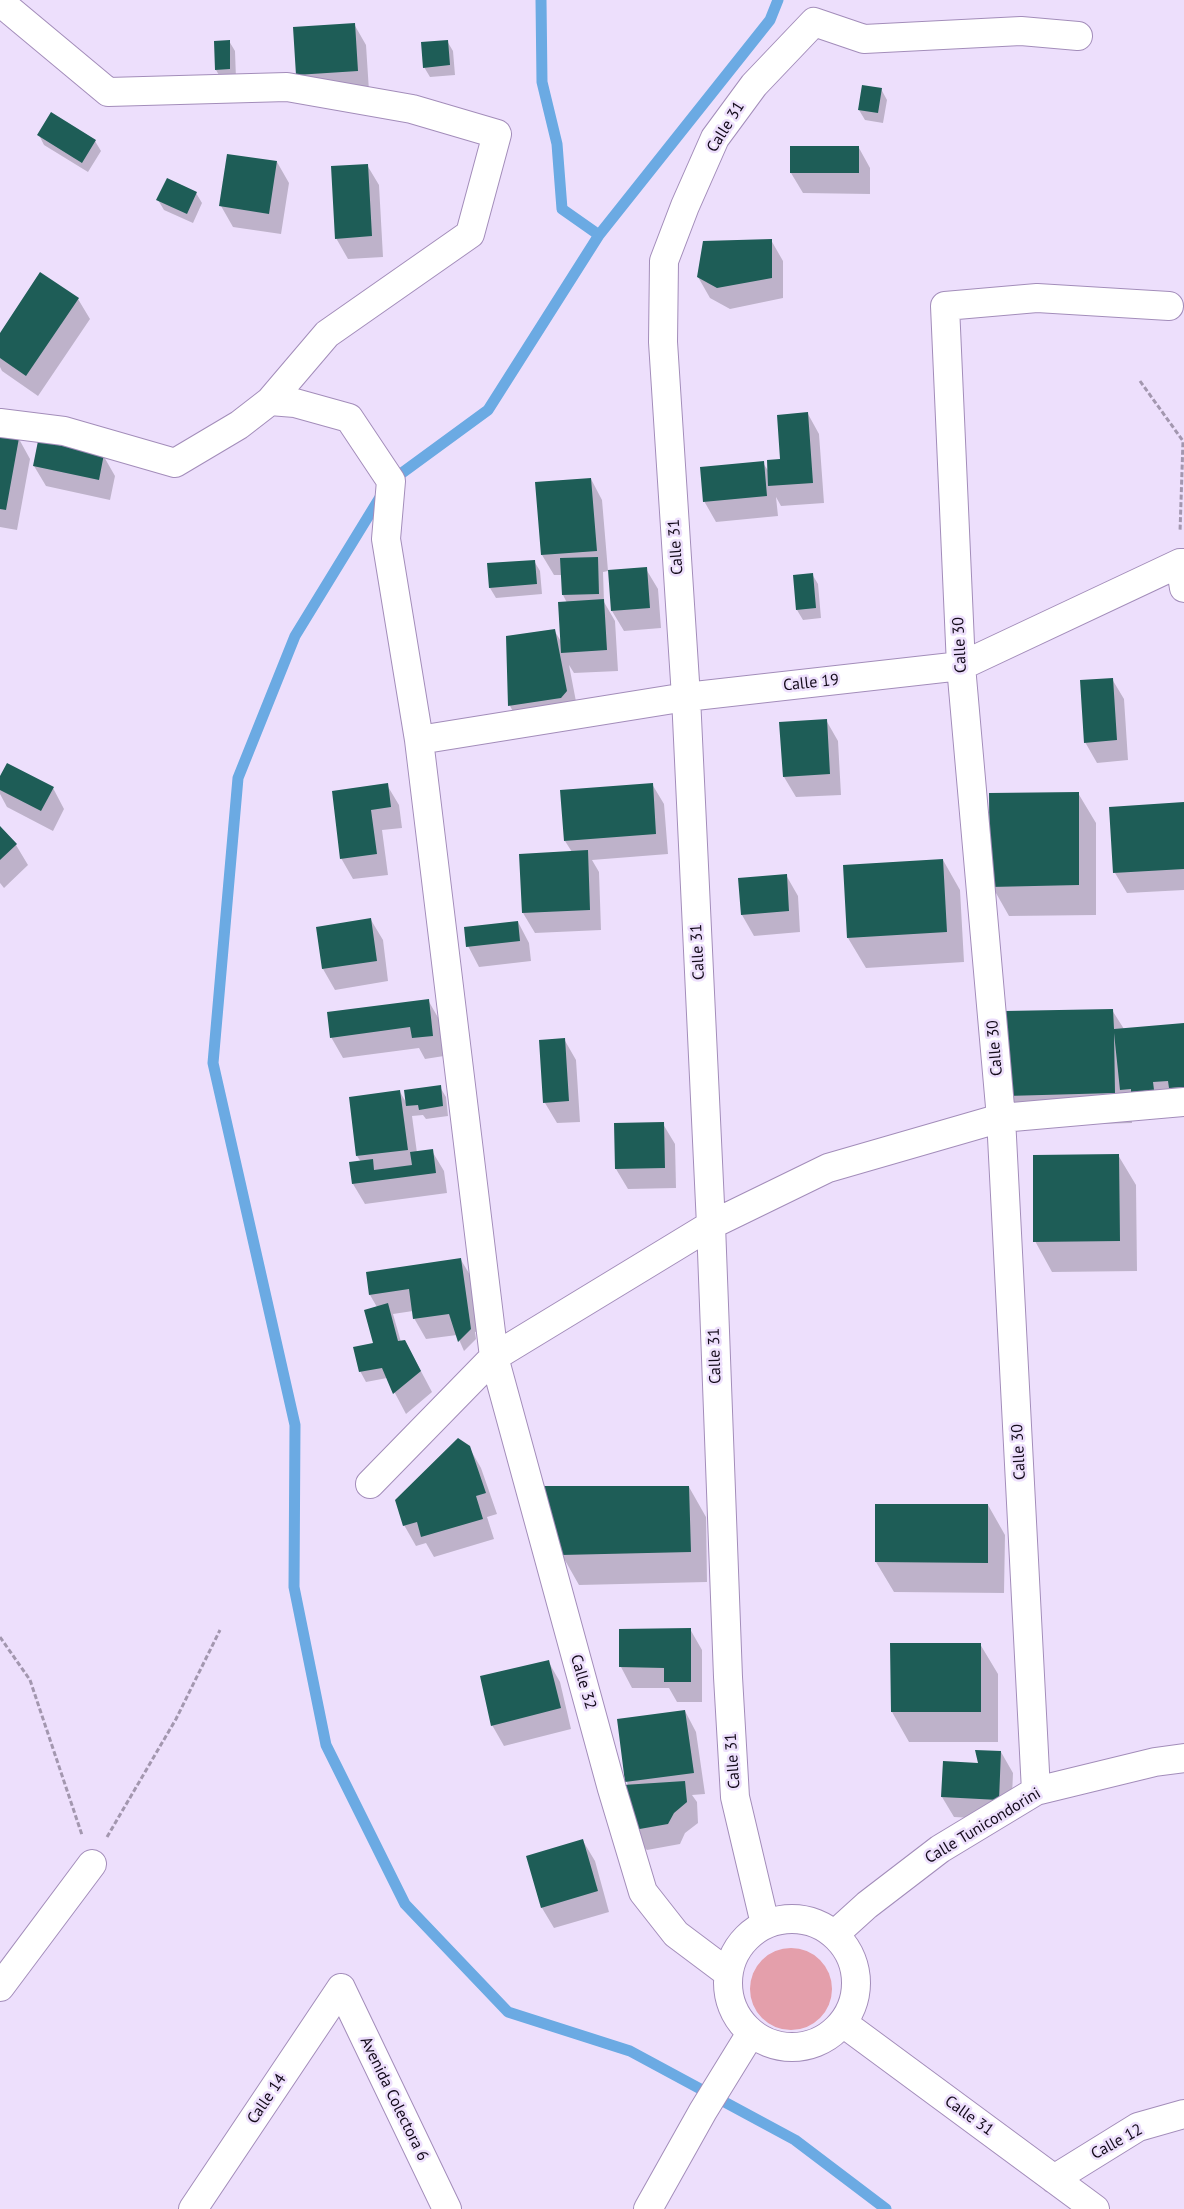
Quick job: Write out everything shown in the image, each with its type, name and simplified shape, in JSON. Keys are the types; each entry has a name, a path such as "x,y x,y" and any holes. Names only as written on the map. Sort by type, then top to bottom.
{"street":[{"path":"0,2 108,92 287,88 412,108 497,134 470,234 327,334 270,401 239,425 176,463 64,431 0,423"},
{"name":"Calle 31","path":"765,1924 735,1797 725,1617 710,1225 686,697 663,342 664,261 685,206 715,138 754,85 814,22 864,39 1021,30 1078,36"},
{"name":"Calle 30","path":"1036,1791 1001,1118 960,666 945,306 1037,298 1169,306"},
{"name":"Calle 32","path":"270,401 295,403 349,418 390,481 386,540 419,740 494,1357 612,1790 643,1892 676,1934 728,1973"},
{"name":"Calle 19","path":"419,740 686,697 960,666 1183,571"},
{"path":"370,1484 494,1357 710,1225 828,1168 1001,1118 1184,1102"},
{"name":"Calle Tunicondorini","path":"835,1934 868,1905 940,1849 1036,1791 1155,1762 1184,1758"},
{"path":"0,1987 92,1864"},
{"path":"782,1919 802,1919 819,1924 835,1934 847,1949 855,1968 856,1987 852,2006 843,2023 828,2037 809,2046 788,2048 769,2044 751,2033 736,2017 729,1996 728,1973 735,1952 749,1934 765,1924 782,1919"},
{"name":"Calle 14","path":"193,2209 342,1988"},
{"name":"Avenida Colectora 6","path":"342,1988 447,2209"},
{"name":"Calle 31","path":"843,2023 1095,2209"},
{"path":"648,2209 703,2111 751,2033"},
{"name":"Calle 12","path":"1054,2179 1138,2127 1184,2114"}],"path":[{"path":"1140,381 1182,441 1183,571"},
{"path":"92,1864 176,1719 220,1630"},
{"path":"0,1637 30,1680 92,1864"}],"shaded area":[{"path":"783,1948 799,1948 814,1955 825,1966 832,1981 829,2005 820,2018 799,2030 783,2030 768,2023 757,2012 750,1997 750,1981 757,1966 768,1955"}],"building":[{"path":"355,23 358,71 296,75 293,27"},
{"path":"230,40 230,69 215,70 214,41"},
{"path":"448,40 450,65 423,68 421,42"},
{"path":"862,85 882,88 878,113 858,110"},
{"path":"51,112 96,140 82,163 37,135"},
{"path":"790,146 859,146 859,173 790,173"},
{"path":"227,154 277,161 269,214 219,206"},
{"path":"368,164 372,236 335,239 331,166"},
{"path":"167,178 197,192 187,214 156,200"},
{"path":"772,239 772,278 717,288 697,277 703,241"},
{"path":"40,272 79,298 26,376 0,358 0,333"},
{"path":"808,412 813,483 768,486 767,460 780,459 777,415"},
{"path":"0,434 19,438 6,510 0,509"},
{"path":"38,441 104,454 99,480 33,466"},
{"path":"764,461 767,496 703,502 700,467"},
{"path":"591,478 597,551 541,555 535,482"},
{"path":"598,557 599,594 562,595 560,558"},
{"path":"535,560 537,584 489,588 487,563"},
{"path":"647,567 650,608 611,611 608,570"},
{"path":"813,573 816,608 796,610 793,575"},
{"path":"604,599 607,650 561,653 558,602"},
{"path":"555,629 567,691 561,698 508,706 506,636"},
{"path":"1113,678 1117,740 1084,743 1080,680"},
{"path":"827,719 830,774 783,777 779,722"},
{"path":"7,763 54,787 41,811 0,790 0,776"},
{"path":"388,783 391,807 371,810 377,854 340,859 332,791"},
{"path":"653,783 656,834 564,841 560,790"},
{"path":"1079,792 1079,885 990,887 989,793"},
{"path":"1184,802 1184,869 1113,873 1109,807"},
{"path":"0,826 17,844 0,860"},
{"path":"588,850 590,910 522,913 519,854"},
{"path":"943,859 947,932 847,938 843,865"},
{"path":"787,874 789,911 741,915 738,878"},
{"path":"371,918 377,961 322,969 316,927"},
{"path":"518,921 520,941 466,947 464,927"},
{"path":"429,999 433,1036 412,1038 410,1027 330,1038 327,1012"},
{"path":"1113,1009 1114,1029 1184,1023 1184,1087 1169,1088 1168,1081 1153,1082 1154,1090 1131,1092 1131,1089 1120,1090 1114,1033 1115,1093 1006,1096 1005,1011"},
{"path":"565,1038 569,1101 543,1103 539,1040"},
{"path":"441,1085 443,1106 419,1110 418,1105 406,1106 404,1090"},
{"path":"400,1090 408,1150 356,1156 349,1097"},
{"path":"664,1122 665,1168 615,1169 614,1123"},
{"path":"433,1149 436,1173 352,1184 349,1162 373,1159 374,1170 412,1165 410,1152"},
{"path":"1119,1154 1120,1241 1033,1242 1033,1155"},
{"path":"461,1258 471,1329 458,1342 449,1314 413,1319 409,1289 369,1295 366,1272"},
{"path":"388,1303 398,1341 405,1340 421,1371 393,1394 382,1368 359,1372 353,1347 373,1343 364,1310"},
{"path":"458,1438 470,1446 486,1493 476,1496 483,1519 421,1537 417,1522 403,1526 395,1500"},
{"path":"543,1486 689,1486 691,1552 561,1555"},
{"path":"875,1504 988,1504 988,1563 875,1562"},
{"path":"691,1628 691,1682 664,1682 664,1668 619,1667 619,1629"},
{"path":"890,1643 981,1643 981,1712 891,1712"},
{"path":"549,1660 561,1708 491,1726 480,1676"},
{"path":"685,1710 694,1773 625,1782 617,1719"},
{"path":"975,1750 1001,1751 999,1800 941,1797 943,1761 978,1763"},
{"path":"685,1781 687,1802 674,1813 668,1824 634,1830 623,1785"},
{"path":"583,1839 598,1891 541,1908 526,1856"}],"waterway":[{"path":"541,0 542,82 557,144 562,209 599,235"},
{"path":"391,481 488,410 599,235 770,20 778,0"},
{"path":"382,494 295,636 238,778 213,1063 295,1425 294,1587 326,1745 405,1904 508,2012 630,2051 795,2140 886,2209"}]}
